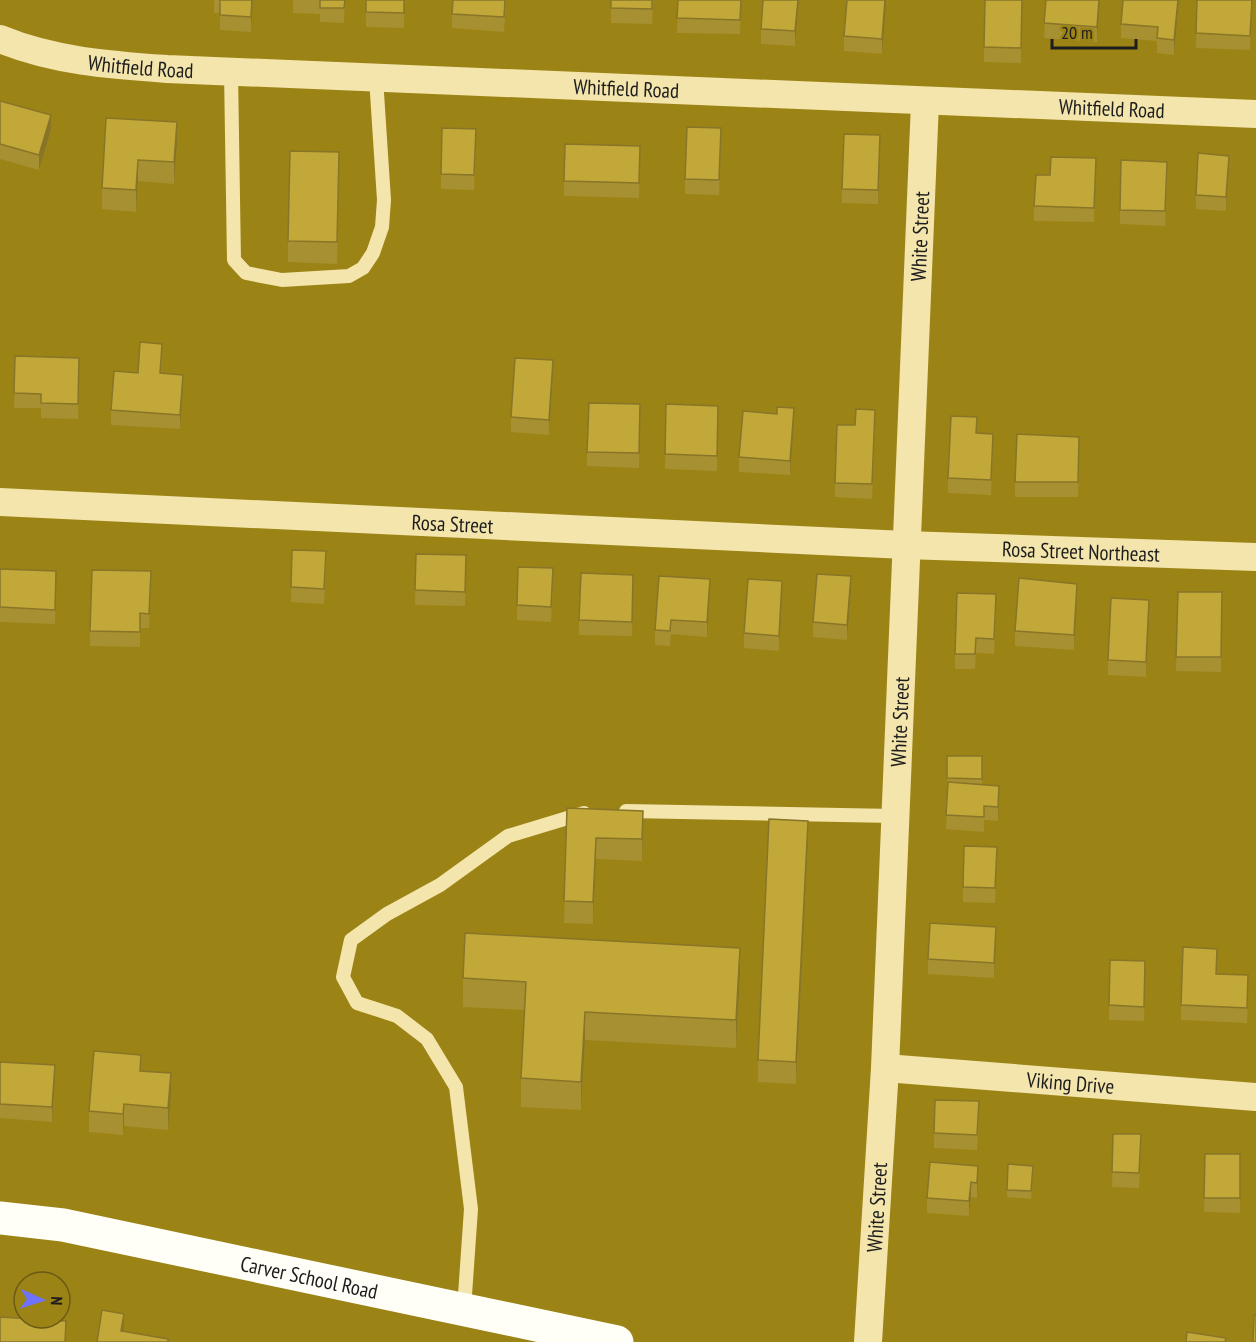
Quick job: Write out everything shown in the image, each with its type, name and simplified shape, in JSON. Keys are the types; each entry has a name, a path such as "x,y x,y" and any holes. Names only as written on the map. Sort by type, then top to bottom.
{"main road":[{"name":"Carver School Road","path":"0,1218 63,1225 617,1342"}],"street":[{"name":"Whitfield Road","path":"0,39 39,52 90,63 231,72 1256,114"},
{"name":"White Street","path":"868,1342 885,1068 925,102"},
{"name":"Rosa Street","path":"0,502 905,545"},
{"name":"Rosa Street Northeast","path":"905,545 1256,557"},
{"name":"Viking Drive","path":"885,1068 1256,1097"}],"lane":[{"path":"231,72 234,260 246,273 282,280 349,276 363,268 374,253 382,227 384,200 376,78"},
{"path":"464,1309 471,1209 456,1086 427,1039 397,1016 357,1003 343,977 351,940 387,914 440,885 508,836 592,811 894,816"}],"building":[{"path":"220,0 252,0 251,17 220,15"},
{"path":"320,0 345,0 344,8 320,8"},
{"path":"366,0 404,0 404,13 366,12"},
{"path":"453,0 505,0 504,17 452,14"},
{"path":"611,0 652,0 652,9 611,8"},
{"path":"678,0 741,0 740,20 677,18"},
{"path":"763,0 798,0 795,31 761,29"},
{"path":"847,0 885,0 882,39 844,36"},
{"path":"985,0 1022,0 1021,48 984,47"},
{"path":"1046,0 1099,0 1097,27 1044,23"},
{"path":"1123,0 1178,0 1174,40 1157,38 1158,27 1121,24"},
{"path":"1197,0 1252,0 1250,36 1196,33"},
{"path":"0,101 51,115 39,155 0,144"},
{"path":"106,118 177,122 174,162 138,160 136,190 102,188"},
{"path":"687,127 721,128 719,180 685,179"},
{"path":"442,128 476,129 474,175 441,174"},
{"path":"844,134 880,135 878,190 842,189"},
{"path":"565,144 640,146 639,183 564,181"},
{"path":"290,151 339,152 337,242 288,241"},
{"path":"1198,153 1229,156 1226,197 1196,195"},
{"path":"1051,157 1096,158 1094,208 1034,206 1036,175 1050,175"},
{"path":"1121,160 1167,162 1165,211 1120,210"},
{"path":"140,342 162,344 160,373 183,375 180,415 111,410 114,371 138,373"},
{"path":"15,356 79,358 78,404 41,403 41,394 14,393"},
{"path":"515,358 553,360 549,420 511,417"},
{"path":"589,403 640,404 639,453 587,452"},
{"path":"666,404 718,406 717,456 665,454"},
{"path":"777,407 794,408 790,461 739,457 743,411 777,414"},
{"path":"856,409 875,410 872,484 835,483 837,425 855,425"},
{"path":"951,416 977,417 976,433 993,434 991,480 948,478"},
{"path":"1017,434 1079,437 1078,482 1015,482"},
{"path":"292,550 326,551 324,589 291,587"},
{"path":"416,554 466,555 465,592 415,590"},
{"path":"518,567 553,568 551,607 517,605"},
{"path":"0,569 56,571 55,610 0,607"},
{"path":"92,570 151,571 149,614 140,613 140,632 90,631"},
{"path":"581,573 633,575 632,622 579,620"},
{"path":"817,574 851,576 847,625 813,622"},
{"path":"659,576 710,579 707,622 671,620 670,631 655,630"},
{"path":"1019,578 1077,584 1074,635 1015,631"},
{"path":"748,579 782,581 779,636 744,633"},
{"path":"1178,592 1222,592 1221,657 1176,657"},
{"path":"957,593 996,594 994,639 976,638 975,654 955,654"},
{"path":"1111,598 1149,600 1146,662 1108,660"},
{"path":"947,756 982,756 982,779 947,778"},
{"path":"948,782 999,786 998,807 984,806 984,817 946,815"},
{"path":"567,808 643,811 642,839 596,838 593,902 564,901"},
{"path":"769,819 808,821 796,1062 758,1060"},
{"path":"964,846 997,847 995,888 963,887"},
{"path":"930,923 996,927 994,963 928,959"},
{"path":"465,933 740,948 736,1020 585,1012 581,1082 521,1078 526,982 463,978"},
{"path":"1183,947 1217,949 1216,974 1248,975 1247,1008 1181,1005"},
{"path":"1110,960 1145,961 1144,1007 1109,1005"},
{"path":"94,1051 141,1055 140,1071 171,1073 168,1108 124,1104 123,1114 89,1111"},
{"path":"0,1062 55,1065 52,1107 0,1104"},
{"path":"935,1100 979,1101 977,1135 934,1133"},
{"path":"1113,1134 1141,1134 1139,1173 1112,1172"},
{"path":"1205,1154 1240,1154 1240,1198 1204,1198"},
{"path":"930,1162 978,1166 977,1183 971,1182 969,1201 927,1198"},
{"path":"1008,1164 1033,1166 1031,1191 1007,1190"},
{"path":"102,1310 124,1314 121,1331 168,1339 168,1342 97,1342"},
{"path":"1254,1315 1256,1315 1256,1342 1253,1342"},
{"path":"0,1317 12,1318 12,1330 66,1330 65,1342 0,1342"},
{"path":"1187,1332 1226,1338 1225,1342 1186,1342"}]}
